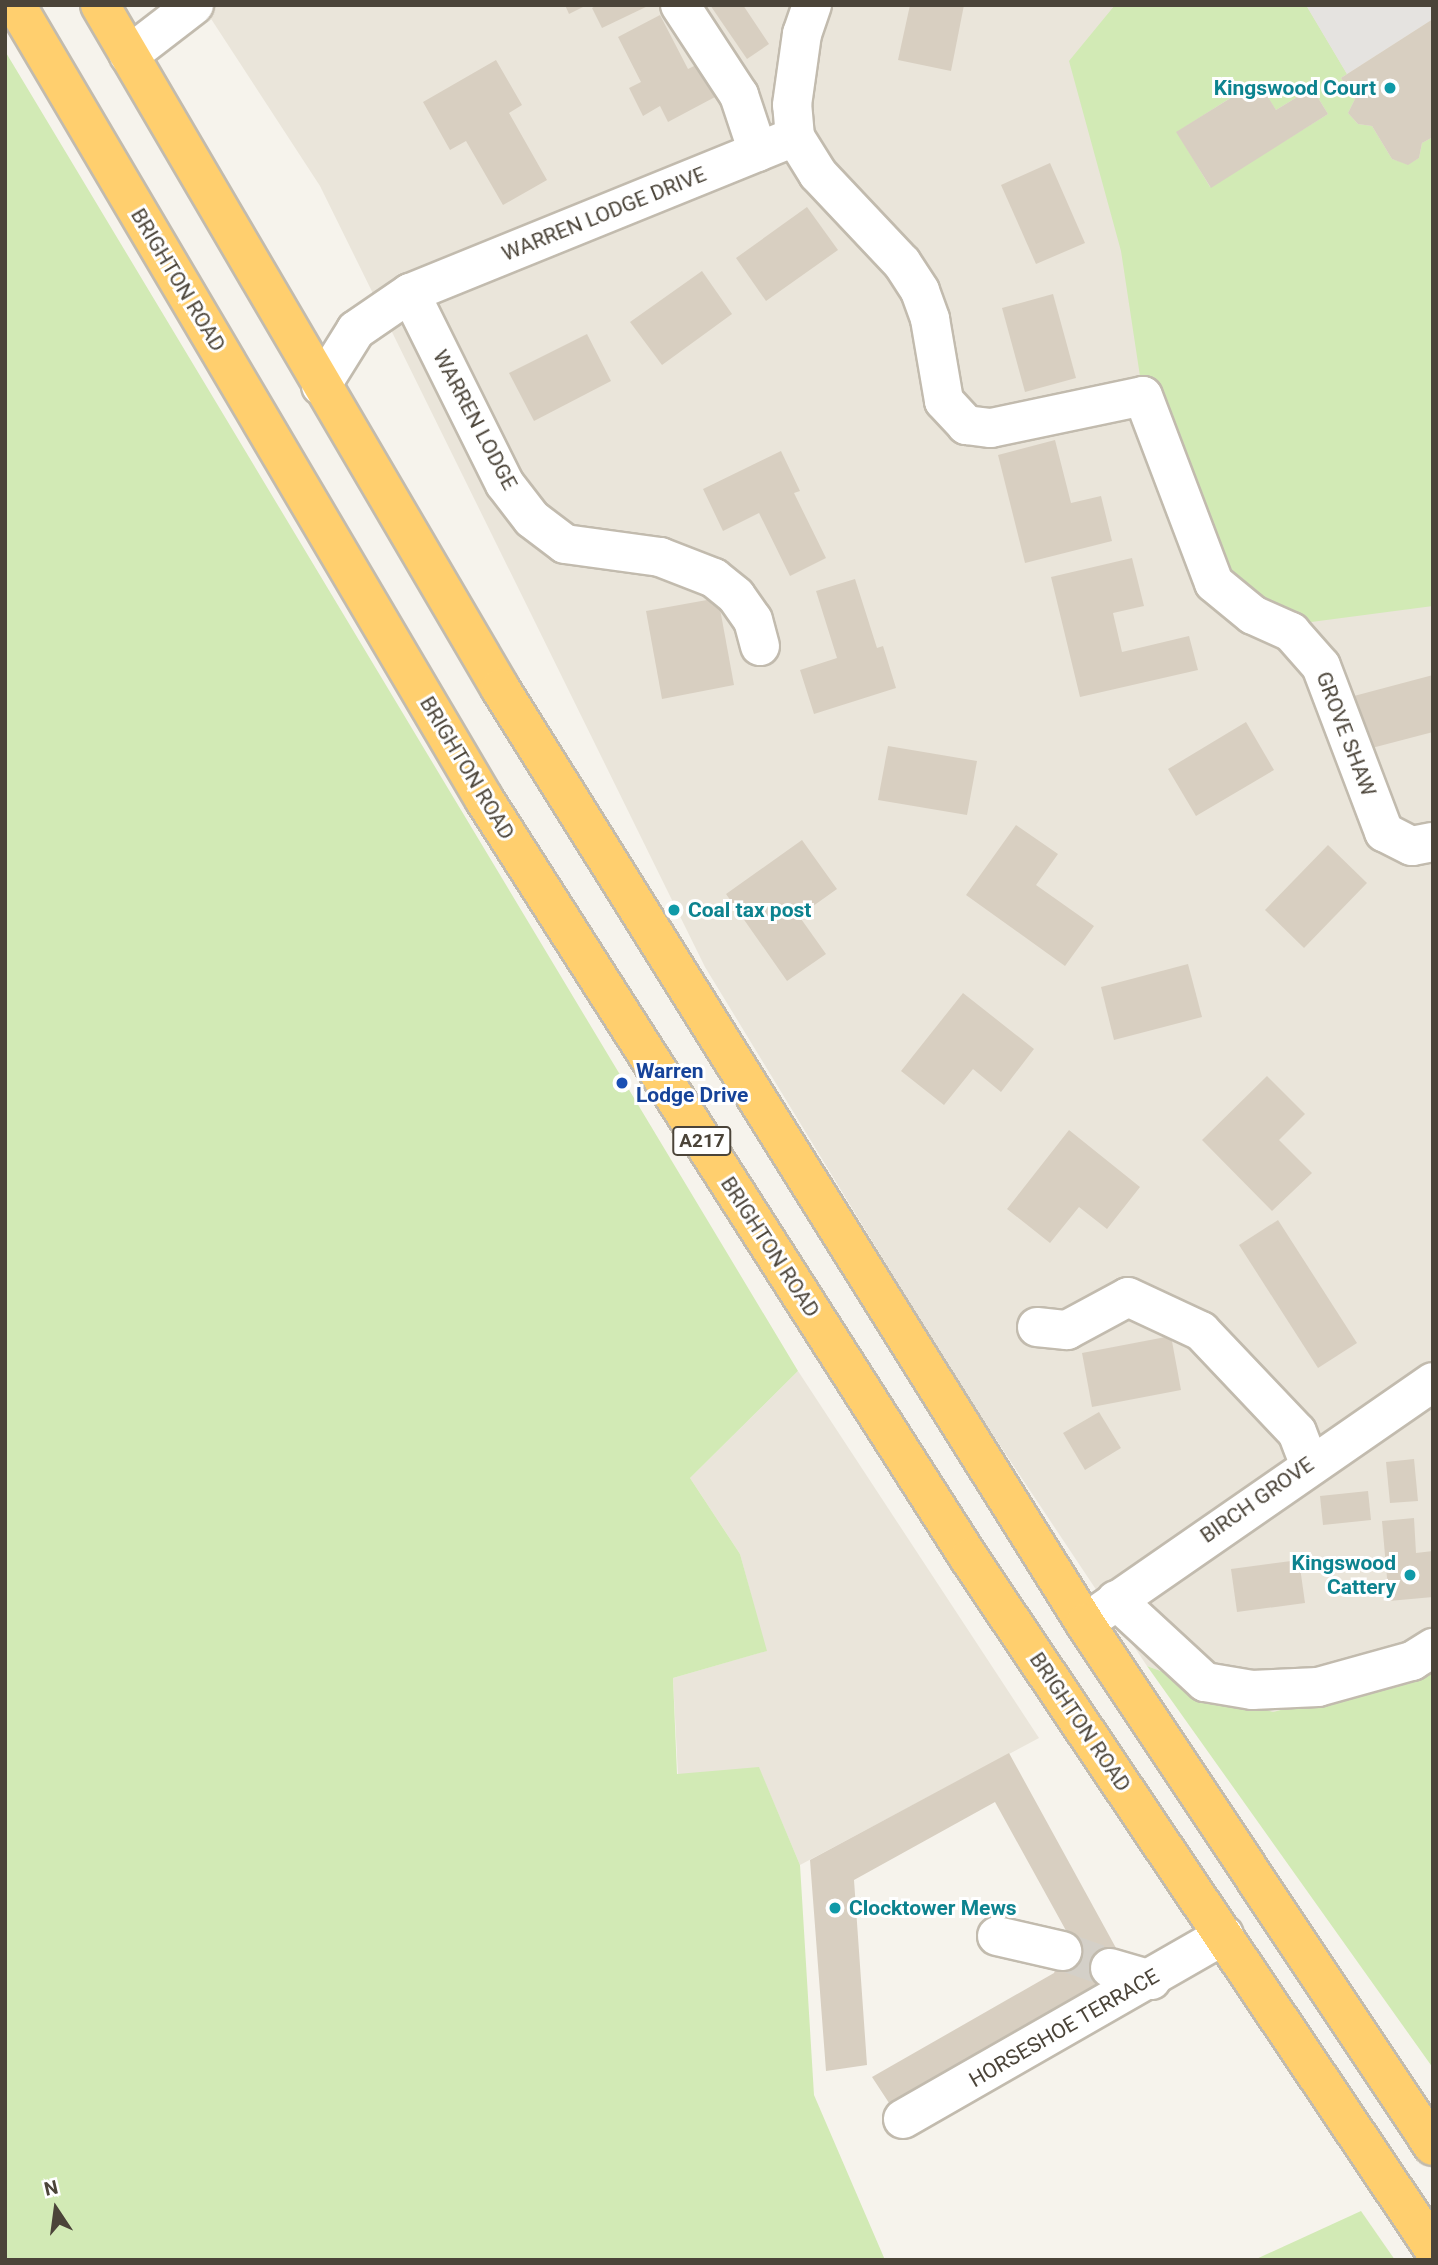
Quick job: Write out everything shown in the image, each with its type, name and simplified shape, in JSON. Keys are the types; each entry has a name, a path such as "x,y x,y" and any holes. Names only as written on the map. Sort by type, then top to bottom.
{"highway":[{"name":"BRIGHTON ROAD","path":"16,5 484,799 969,1558 1433,2248"},
{"path":"100,5 500,688 1085,1623 1433,2146"}],"street":[{"path":"129,55 194,5"},
{"path":"680,5 739,95 758,152"},
{"path":"795,137 792,105 802,34 812,5"},
{"name":"WARREN LODGE DRIVE","path":"321,386 356,330 410,293 795,137"},
{"name":"GROVE SHAW","path":"795,137 818,174 902,263 919,291 935,349 944,401 966,425 991,428 1143,396 1214,583 1253,615 1291,632 1321,666 1384,832 1412,846 1433,842"},
{"name":"WARREN LODGE","path":"410,293 505,484 532,519 565,544 660,557 714,578 736,596 752,620 760,646"},
{"path":"1037,1327 1067,1330 1128,1297 1201,1331 1297,1432 1309,1464"},
{"name":"BIRCH GROVE","path":"1085,1623 1309,1464 1433,1382"},
{"path":"1116,1600 1205,1682 1252,1690 1318,1687 1412,1661 1433,1648"},
{"name":"HORSESHOE TERRACE","path":"903,2119 1151,1980 1224,1935"},
{"path":"997,1936 1062,1951"},
{"path":"1110,1968 1151,1980"}],"shaded area":[{"path":"202,5 1433,5 1433,1670 1273,1712 1147,1666 961,1387 705,967 320,186"},
{"path":"1306,5 1433,5 1433,19 1347,74"},
{"path":"798,1371 1039,1738 800,1865 759,1768 678,1775 673,1678 766,1651 740,1554 690,1478"}],"green space":[{"path":"1115,5 1306,5 1347,74 1341,78 1355,99 1348,113 1358,124 1372,126 1392,159 1408,164 1419,158 1422,143 1433,137 1433,606 1296,624 1214,583 1143,396 1121,251 1069,61","holes":["1257,81 1276,110 1312,88 1328,114 1210,187 1177,132"]},
{"path":"5,51 798,1371 690,1478 740,1554 767,1651 673,1678 677,1774 759,1767 800,1865 814,2095 885,2260 5,2260"},
{"path":"1147,1666 1273,1712 1433,1670 1433,2068"},
{"path":"1361,2211 1395,2260 1254,2260"}],"building":[{"path":"565,5 587,5 569,14"},
{"path":"597,5 650,5 602,28 592,8"},
{"path":"710,5 743,5 769,44 747,59"},
{"path":"910,5 964,5 951,71 898,60"},
{"path":"660,15 688,69 698,64 715,97 668,122 660,106 643,116 629,88 641,82 618,37"},
{"name":"Kingswood Court","path":"1433,19 1433,137 1422,143 1419,158 1408,165 1392,159 1372,126 1358,124 1348,113 1355,99 1341,78"},
{"path":"496,60 522,105 509,113 547,180 503,205 466,141 450,150 423,102"},
{"path":"1258,81 1276,110 1312,88 1328,114 1211,188 1176,132"},
{"path":"1050,163 1085,243 1036,264 1001,185"},
{"path":"807,207 838,250 766,301 736,258"},
{"path":"702,271 732,314 662,365 630,322"},
{"path":"1053,294 1076,378 1025,392 1002,308"},
{"path":"587,334 611,381 534,421 509,373"},
{"path":"1055,440 1071,503 1101,496 1112,541 1025,563 998,455"},
{"path":"781,451 800,491 794,493 826,558 790,576 759,513 723,531 703,489"},
{"path":"1132,558 1144,606 1113,613 1122,652 1189,636 1198,670 1080,697 1051,577"},
{"path":"855,579 877,648 883,646 896,688 814,714 800,670 837,658 816,591"},
{"path":"718,598 734,685 662,699 646,611"},
{"path":"1433,675 1433,732 1368,749 1354,696"},
{"path":"1246,722 1274,770 1196,816 1168,769"},
{"path":"888,746 977,761 967,815 878,800"},
{"path":"1016,825 1058,854 1036,885 1094,926 1065,966 966,895"},
{"path":"802,840 837,889 799,916 826,954 787,981 726,894"},
{"path":"1328,845 1367,883 1304,948 1265,910"},
{"path":"1188,964 1202,1017 1114,1040 1101,987"},
{"path":"963,993 1034,1049 1001,1092 973,1069 944,1105 901,1071"},
{"path":"1267,1076 1305,1114 1279,1140 1312,1173 1272,1211 1202,1140"},
{"path":"1069,1130 1140,1187 1107,1229 1079,1207 1050,1243 1007,1209"},
{"path":"1278,1220 1357,1343 1318,1368 1239,1245"},
{"path":"1171,1336 1181,1390 1092,1407 1082,1353"},
{"path":"1099,1412 1121,1448 1085,1470 1063,1433"},
{"path":"1414,1459 1418,1501 1390,1503 1386,1462"},
{"path":"1368,1491 1371,1520 1323,1525 1320,1496"},
{"name":"Kingswood Cattery","path":"1414,1518 1416,1553 1433,1551 1433,1597 1389,1601 1382,1521"},
{"path":"1299,1560 1305,1603 1237,1612 1231,1569"},
{"name":"Clocktower Mews","path":"1009,1753 1116,1948 1106,1987 891,2106 872,2077 1054,1973 1069,1936 995,1802 854,1880 867,2065 826,2071 810,1860"}],"tunnel":[{"path":"1062,1951 1110,1968"}],"place":[{"name":"Kingswood Court","path":"1390,88"},
{"name":"Coal tax post","path":"674,910"},
{"name":"Warren Lodge Drive","path":"622,1083"},
{"name":"Kingswood Cattery","path":"1410,1575"},
{"name":"Clocktower Mews","path":"835,1908"}]}
